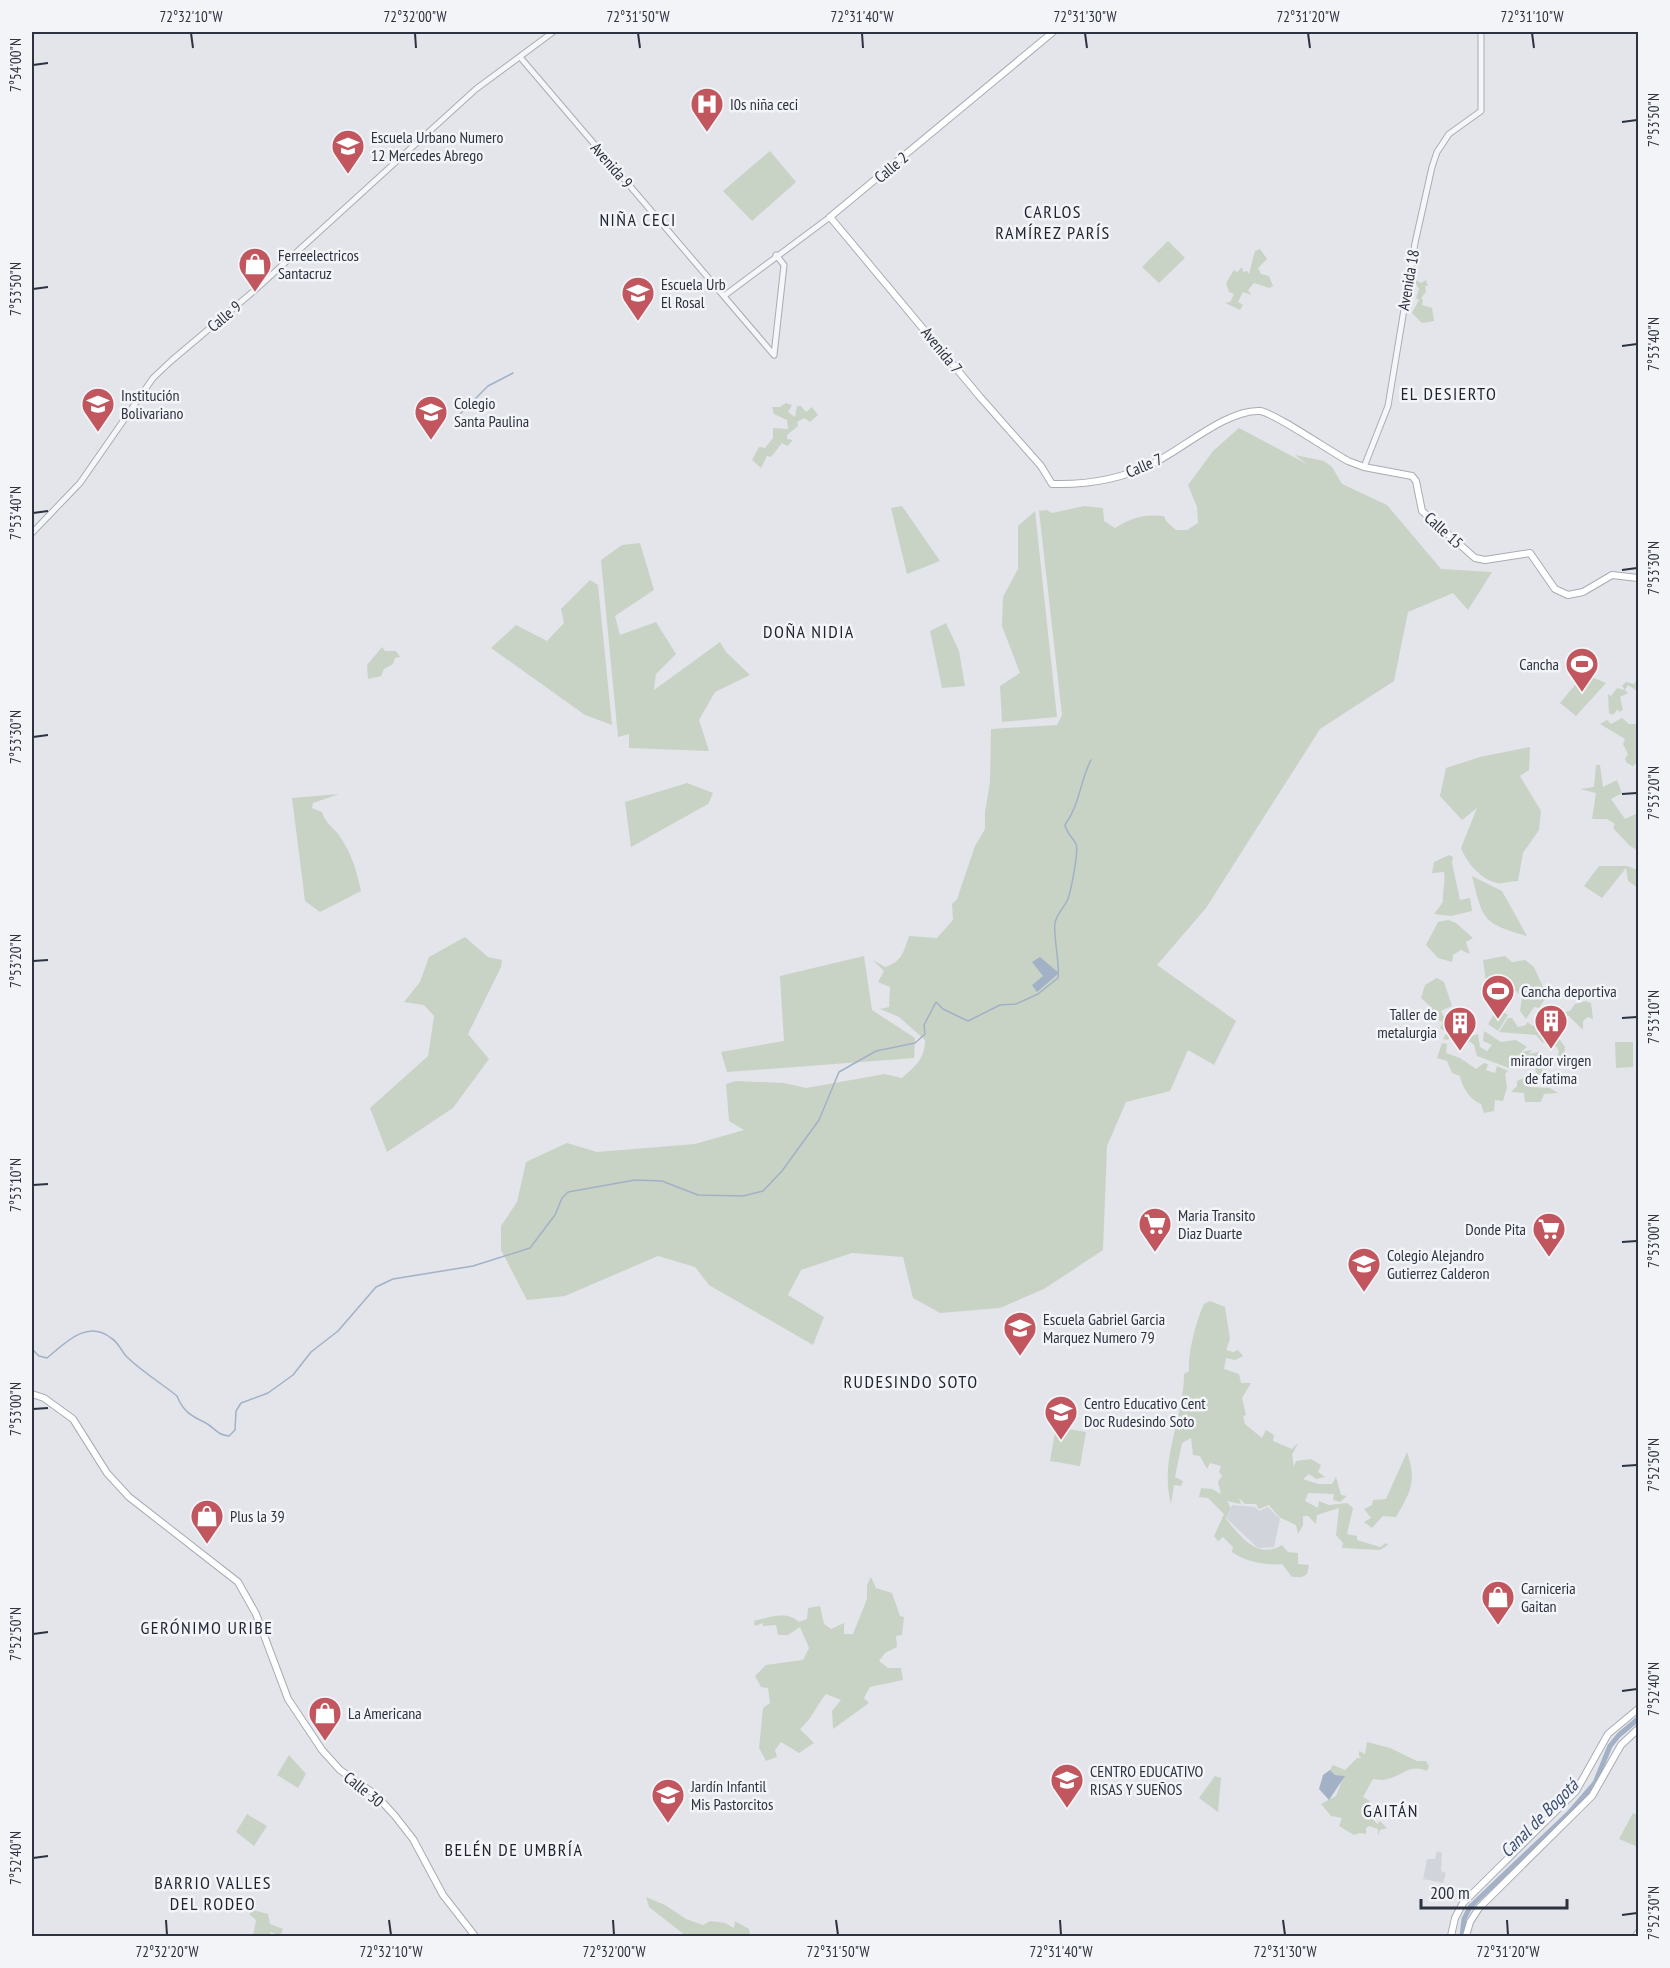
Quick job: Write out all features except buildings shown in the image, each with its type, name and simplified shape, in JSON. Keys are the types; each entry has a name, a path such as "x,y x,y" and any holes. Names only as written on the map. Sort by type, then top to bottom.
{"main road":[{"name":"Calle 2","path":"830,217 1053,32"},
{"name":"Avenida 7","path":"830,217 1041,466 1052,484"},
{"name":"Calle 15","path":"1227,419 1244,412 1267,413 1324,448 1364,467 1412,476 1416,481 1422,511 1472,555 1485,560 1530,553 1550,583 1562,593 1583,592 1616,574 1638,578"},
{"name":"Calle 7","path":"1052,484 1100,482 1140,469 1190,444 1227,419"},
{"name":"Calle 30","path":"32,1394 44,1398 73,1419 106,1473 129,1497 238,1582 256,1614 288,1699 322,1750 340,1770 376,1796 395,1816 413,1839 443,1895 475,1936"},
{"path":"1451,1936 1455,1918 1463,1903 1576,1791 1608,1734 1638,1710"},
{"path":"1466,1935 1470,1922 1482,1904 1592,1796 1621,1745 1638,1729"}],"street":[{"name":"Calle 9","path":"32,533 80,483 153,378 476,89 553,32"},
{"name":"Avenida 18","path":"1364,467 1388,406 1413,254 1434,160 1449,134 1481,111 1481,32"},
{"name":"Avenida 9","path":"520,57 774,355 784,265 776,255"},
{"name":"Calle 2","path":"724,296 776,255 830,217"}],"shaded area":[{"path":"1232,1505 1255,1507 1259,1511 1268,1507 1280,1519 1274,1547 1258,1548 1227,1519"},
{"path":"1437,1851 1442,1853 1441,1871 1446,1873 1443,1883 1423,1879 1427,1859 1435,1859"}],"green space":[{"path":"770,151 796,182 752,221 723,191"},
{"path":"1168,241 1185,258 1159,283 1142,267"},
{"path":"1260,249 1267,259 1258,268 1261,274 1269,276 1273,286 1269,288 1254,283 1248,290 1251,295 1243,292 1238,302 1243,305 1240,310 1225,303 1230,302 1234,294 1229,292 1226,283 1234,270 1237,272 1242,267 1243,272 1247,271 1249,274 1255,251"},
{"path":"1412,278 1421,283 1426,280 1428,286 1425,286 1426,292 1421,298 1422,305 1432,308 1434,321 1422,323 1412,313 1419,300 1416,298 1419,289 1411,282"},
{"path":"786,403 792,405 788,412 795,417 797,406 801,406 806,412 812,407 818,415 810,422 804,418 797,422 798,426 787,435 787,439 793,440 787,446 782,443 771,457 767,456 761,468 752,460 759,447 765,448 773,438 773,428 788,429 787,420 774,414 772,407 780,407"},
{"path":"1239,428 1307,464 1295,455 1324,461 1332,467 1342,484 1387,505 1441,569 1492,572 1468,610 1453,593 1408,612 1394,681 1320,729 1206,908 1157,965 1236,1021 1214,1065 1188,1050 1170,1091 1126,1102 1107,1146 1103,1250 1044,1289 1000,1308 940,1313 913,1298 903,1257 852,1253 801,1270 788,1295 824,1317 813,1345 709,1285 695,1267 658,1256 565,1296 527,1300 501,1250 501,1226 517,1202 526,1162 567,1143 597,1152 695,1144 744,1130 729,1121 726,1084 736,1081 784,1083 806,1088 885,1074 902,1078 918,1062 925,1047 925,1040 899,1017 880,1009 889,1007 890,987 878,982 884,971 873,960 885,967 891,965 902,955 909,936 937,938 953,920 952,904 957,899 975,846 985,829 990,782 991,729 1057,725 1062,715 1039,511 1047,510 1052,513 1084,506 1103,508 1104,521 1115,528 1138,517 1157,515 1164,516 1176,530 1187,530 1198,523 1197,507 1188,485 1213,451"},
{"path":"902,506 940,561 907,574 891,508"},
{"path":"1035,511 1057,717 1002,722 1000,686 1020,673 1002,626 1003,597 1018,569 1018,526"},
{"path":"640,543 654,590 615,616 620,635 656,622 676,654 656,674 654,690 720,642 726,652 750,675 715,692 699,720 709,751 629,748 629,734 618,737 601,560 622,545"},
{"path":"590,580 598,585 612,725 585,715 491,648 516,625 547,641 564,623 561,609"},
{"path":"946,623 959,651 965,686 942,688 930,631"},
{"path":"382,647 385,651 396,651 400,657 395,658 393,664 384,669 381,676 368,679 367,665"},
{"name":"Cancha","path":"1584,674 1606,683 1576,716 1560,703"},
{"path":"1637,680 1637,691 1628,685 1625,690 1622,686 1626,682 1634,684"},
{"path":"1617,688 1628,693 1620,697 1623,710 1619,712 1618,709 1613,715 1609,713 1608,694 1611,696"},
{"path":"1622,718 1629,724 1638,724 1638,762 1633,766 1625,759 1628,754 1623,744 1625,739 1600,724 1607,720 1611,724"},
{"path":"1530,747 1529,770 1520,776 1541,811 1539,830 1523,853 1518,881 1498,883 1475,870 1461,848 1477,808 1462,820 1440,796 1446,768 1480,757"},
{"path":"1596,765 1600,765 1603,787 1617,780 1622,793 1611,799 1625,819 1638,813 1638,851 1613,828 1615,824 1607,819 1592,819 1596,793 1580,789 1594,787"},
{"path":"687,783 713,793 708,804 631,847 625,802"},
{"path":"339,794 313,803 312,808 322,812 345,844 354,864 361,891 320,912 305,901 292,798"},
{"path":"1449,855 1453,857 1452,863 1460,900 1470,898 1472,911 1451,916 1434,914 1443,902 1444,872 1432,873 1434,862"},
{"path":"1599,866 1627,866 1638,870 1638,888 1628,881 1626,868 1602,898 1584,886"},
{"path":"1472,876 1502,891 1527,936 1501,927 1487,918 1482,911"},
{"path":"1448,920 1456,923 1473,938 1466,942 1470,954 1461,950 1453,955 1452,962 1438,958 1426,945 1438,922"},
{"path":"465,937 488,957 502,960 501,967 468,1034 489,1059 453,1108 387,1152 370,1108 428,1056 434,1016 424,1005 404,1002 420,982 429,957"},
{"path":"864,956 872,1010 915,1038 914,1058 727,1072 721,1052 784,1041 780,976"},
{"path":"1505,956 1512,962 1525,960 1534,967 1547,996 1539,1008 1534,1007 1526,1019 1520,1011 1522,997 1516,991 1503,996 1500,1002 1507,1008 1498,1009 1508,1015 1498,1031 1488,1024 1498,1008 1490,1004 1491,996 1480,989 1485,984 1499,995 1505,990 1505,984 1492,977 1486,982 1483,960"},
{"path":"1437,978 1444,982 1452,1006 1441,1011 1444,1017 1457,1009 1456,1016 1460,1018 1448,1025 1451,1032 1459,1030 1459,1033 1447,1040 1443,1039 1447,1032 1440,1028 1443,1022 1425,1016 1430,1006 1421,998 1425,985"},
{"path":"1585,1001 1591,1003 1593,1019 1588,1017 1583,1021 1583,1030 1569,1016 1556,1015 1555,1008 1562,1007 1564,1012 1570,1011 1575,1004"},
{"path":"1508,1018 1512,1018 1518,1027 1526,1025 1527,1022 1533,1026 1539,1025 1547,1034 1553,1030 1565,1047 1564,1056 1556,1058 1559,1052 1557,1047 1542,1042 1536,1035 1499,1032"},
{"path":"1484,1031 1501,1042 1516,1040 1527,1047 1521,1052 1532,1050 1529,1054 1538,1052 1544,1059 1542,1072 1548,1073 1538,1076 1532,1062 1518,1068 1509,1068 1477,1056 1471,1042 1453,1043 1452,1040 1459,1034 1463,1039 1478,1034 1480,1047 1487,1051 1492,1045 1483,1041"},
{"path":"1615,1042 1633,1042 1633,1067 1616,1068"},
{"path":"1442,1043 1447,1044 1446,1053 1460,1058 1476,1069 1484,1063 1488,1064 1486,1070 1495,1073 1497,1066 1508,1071 1505,1074 1507,1087 1503,1101 1495,1100 1494,1111 1484,1113 1481,1104 1467,1093 1460,1076 1452,1073 1447,1061 1437,1058"},
{"path":"1526,1077 1530,1079 1528,1082 1530,1087 1550,1088 1558,1093 1544,1094 1541,1102 1525,1102 1524,1093 1511,1092 1517,1086 1517,1081"},
{"path":"1210,1301 1225,1307 1230,1339 1226,1350 1233,1352 1238,1350 1243,1356 1235,1360 1226,1358 1224,1369 1239,1374 1241,1383 1251,1383 1242,1398 1246,1415 1243,1416 1245,1424 1262,1438 1266,1430 1274,1435 1273,1441 1292,1449 1298,1443 1292,1455 1294,1467 1296,1461 1311,1459 1321,1465 1318,1472 1325,1477 1316,1479 1309,1474 1303,1479 1318,1484 1332,1484 1336,1477 1341,1495 1347,1496 1340,1502 1333,1500 1334,1494 1308,1493 1305,1501 1318,1508 1319,1501 1329,1505 1347,1503 1353,1508 1347,1534 1357,1536 1357,1540 1380,1547 1386,1543 1388,1545 1380,1550 1342,1548 1343,1543 1336,1535 1339,1508 1317,1515 1316,1524 1308,1516 1303,1516 1303,1525 1298,1534 1296,1525 1279,1517 1269,1505 1259,1509 1256,1504 1245,1504 1239,1498 1241,1504 1227,1501 1231,1508 1226,1519 1244,1539 1265,1550 1282,1545 1288,1552 1298,1553 1298,1564 1309,1565 1307,1574 1302,1577 1292,1577 1282,1564 1255,1562 1237,1555 1232,1552 1233,1547 1223,1537 1218,1541 1214,1536 1224,1514 1208,1498 1199,1497 1201,1488 1212,1489 1221,1494 1218,1482 1222,1476 1219,1472 1221,1466 1210,1463 1207,1469 1200,1456 1193,1455 1191,1438 1182,1443 1175,1477 1183,1481 1181,1486 1174,1485 1171,1504 1168,1471 1184,1374 1189,1371 1191,1346 1198,1319 1204,1304"},
{"path":"1056,1427 1086,1432 1080,1466 1050,1461"},
{"path":"1407,1452 1412,1471 1409,1493 1396,1517 1383,1516 1372,1528 1364,1522 1371,1518 1364,1509 1372,1505 1373,1500 1386,1499"},
{"path":"871,1577 876,1588 892,1593 900,1616 904,1617 902,1635 896,1636 897,1647 885,1653 879,1661 888,1668 901,1668 903,1680 870,1687 864,1698 869,1703 833,1729 832,1711 841,1700 826,1694 800,1729 814,1743 799,1753 781,1742 775,1750 777,1757 766,1761 759,1748 763,1708 770,1703 768,1688 761,1687 755,1676 766,1665 803,1660 809,1648 800,1627 788,1635 778,1635 776,1625 763,1626 763,1623 755,1626 754,1621 788,1616 799,1622 807,1619 808,1608 820,1606 824,1624 831,1629 844,1623 844,1634 853,1634 867,1599 867,1585"},
{"path":"1367,1742 1390,1748 1417,1761 1426,1761 1429,1766 1427,1771 1416,1768 1385,1780 1373,1779 1363,1797 1370,1801 1368,1806 1376,1809 1379,1806 1385,1811 1381,1816 1368,1813 1377,1824 1380,1821 1387,1828 1380,1830 1378,1836 1378,1829 1369,1826 1366,1828 1366,1834 1354,1835 1339,1826 1342,1818 1331,1816 1321,1804 1336,1796 1344,1776 1335,1775 1330,1770 1333,1765 1345,1770 1357,1758 1362,1758 1359,1756 1359,1751 1365,1754"},
{"path":"289,1755 306,1774 298,1788 277,1775"},
{"path":"1215,1776 1221,1778 1218,1812 1199,1798"},
{"path":"1633,1813 1638,1815 1638,1847 1619,1839"},
{"path":"247,1814 267,1826 254,1846 236,1832"},
{"path":"646,1897 665,1905 686,1919 703,1925 710,1921 725,1923 734,1928 735,1921 749,1929 750,1934 756,1936 686,1936 649,1907"},
{"path":"253,1910 268,1914 270,1924 283,1929 280,1936 271,1932 268,1936 253,1936 256,1920 249,1914"}],"water":[{"path":"1040,957 1059,973 1037,992 1032,985 1043,976 1032,962"},
{"path":"1330,1770 1335,1775 1345,1776 1329,1800 1319,1789 1323,1775"}],"waterway":[{"path":"456,418 488,386 513,373"},
{"path":"32,1349 39,1356 47,1358 77,1335 93,1331 102,1333 116,1342 138,1367 177,1396 182,1406 195,1418 229,1436 235,1430 236,1411 241,1403 268,1393 293,1375 311,1352 338,1331 376,1287 393,1279 473,1266 530,1248 555,1215 562,1198 568,1192 635,1180 662,1181 698,1195 743,1196 763,1191 782,1171 819,1120 839,1072 876,1051 915,1043 925,1034 924,1025 936,1002 943,1009 968,1021 1000,1005 1016,1004 1038,994 1058,978 1055,923 1068,899 1077,848 1065,825 1074,809 1091,760"},
{"name":"Canal de Bogotá","path":"1462,1936 1464,1919 1470,1907 1570,1812 1595,1783 1610,1746 1638,1719"}],"place":[{"name":"I0s niña ceci","path":"707,133"},
{"name":"Escuela Urbano Numero 12 Mercedes Abrego","path":"348,175"},
{"name":"Ferreelectricos Santacruz","path":"255,293"},
{"name":"Escuela Urb El Rosal","path":"638,322"},
{"name":"Institución Bolivariano","path":"98,433"},
{"name":"Colegio Santa Paulina","path":"431,441"},
{"name":"Cancha","path":"1582,693"},
{"name":"Cancha deportiva","path":"1498,1020"},
{"name":"mirador virgen de fatima","path":"1551,1050"},
{"name":"Taller de metalurgia","path":"1460,1052"},
{"name":"Maria Transito Diaz Duarte","path":"1155,1253"},
{"name":"Donde Pita","path":"1549,1258"},
{"name":"Colegio Alejandro Gutierrez Calderon","path":"1364,1293"},
{"name":"Escuela Gabriel Garcia Marquez Numero 79","path":"1020,1357"},
{"name":"Centro Educativo Cent Doc Rudesindo Soto","path":"1061,1441"},
{"name":"Plus la 39","path":"207,1545"},
{"name":"Carniceria Gaitan","path":"1498,1626"},
{"name":"La Americana","path":"325,1742"},
{"name":"CENTRO EDUCATIVO RISAS Y SUEÑOS","path":"1067,1809"},
{"name":"Jardín Infantil Mis Pastorcitos","path":"668,1824"}],"district":[{"name":"NIÑA CECI","path":"638,219"},
{"name":"CARLOS RAMÍREZ PARÍS","path":"1053,221"},
{"name":"EL DESIERTO","path":"1449,393"},
{"name":"DOÑA NIDIA","path":"809,631"},
{"name":"RUDESINDO SOTO","path":"911,1381"},
{"name":"GERÓNIMO URIBE","path":"207,1627"},
{"name":"GAITÁN","path":"1391,1810"},
{"name":"BELÉN DE UMBRÍA","path":"514,1849"},
{"name":"BARRIO VALLES DEL RODEO","path":"213,1892"}]}
